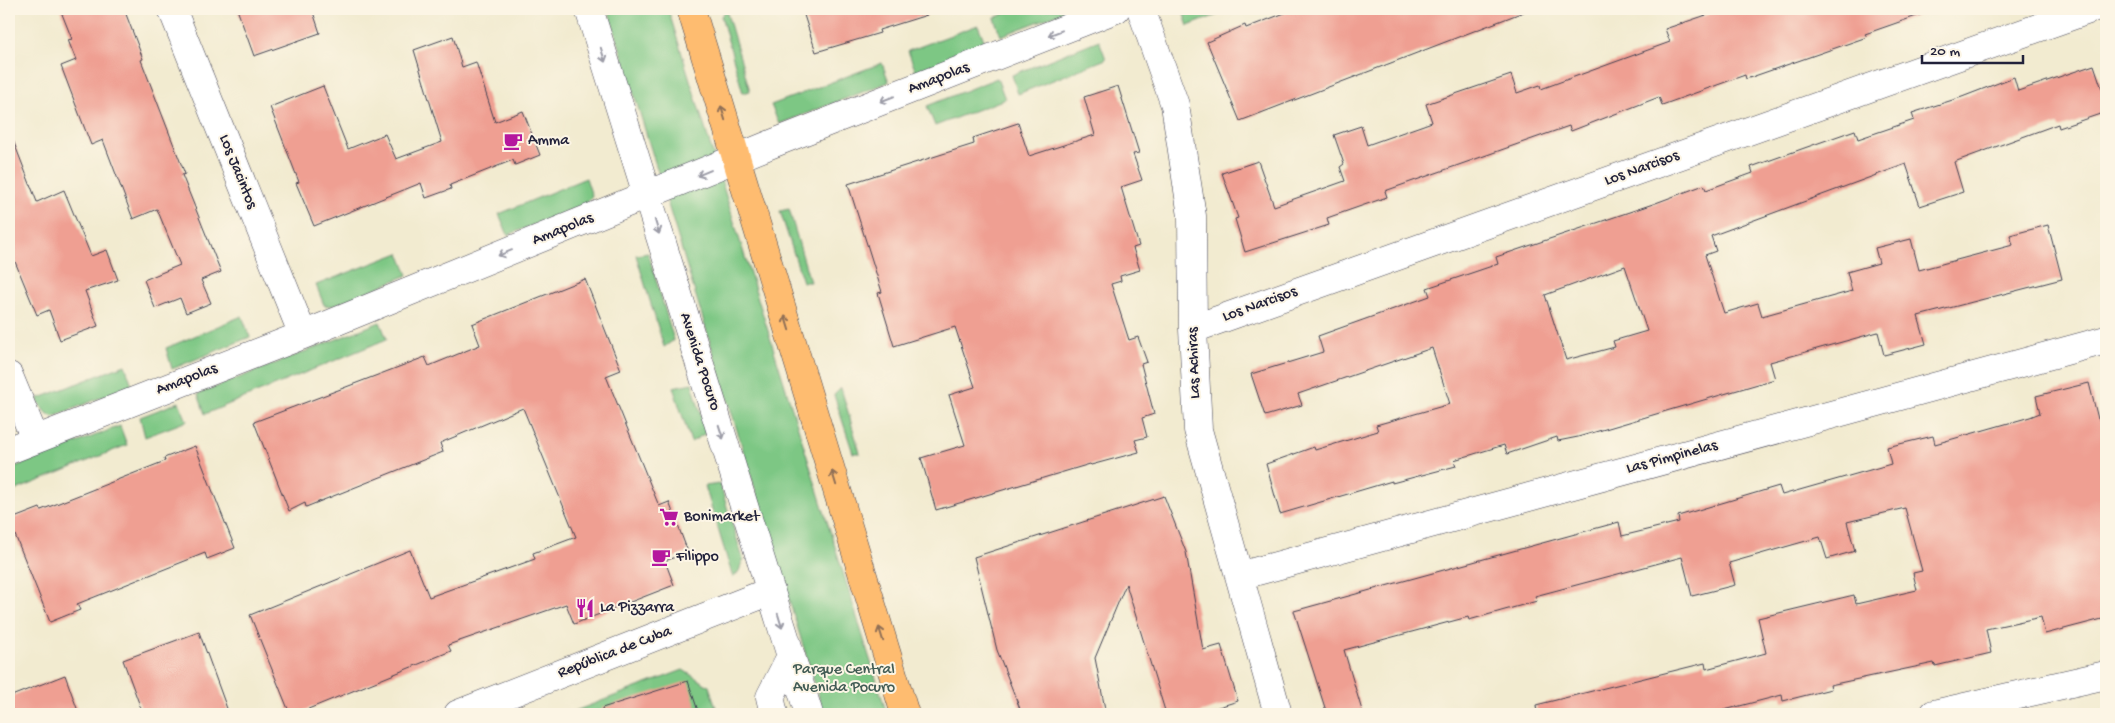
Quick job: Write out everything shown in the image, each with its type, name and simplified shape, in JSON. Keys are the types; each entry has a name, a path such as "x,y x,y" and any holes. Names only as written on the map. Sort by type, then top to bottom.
{"main road":[{"path":"691,9 905,714"}],"street":[{"name":"Los Jacintos","path":"172,9 303,335"},
{"name":"Avenida Pocuro","path":"589,9 809,714"},
{"name":"Amapolas","path":"9,450 303,335 1116,9"},
{"name":"Las Achiras","path":"1141,9 1176,105 1192,216 1193,329 1198,430 1278,714"},
{"name":"Los Narcisos","path":"1193,329 2091,9"},
{"name":"Las Pimpinelas","path":"1239,576 2106,340"},
{"path":"9,376 35,439"},
{"name":"República de Cuba","path":"458,714 771,591"},
{"path":"774,714 770,698 791,656"},
{"path":"1934,714 2106,675"}],"green space":[{"name":"Parque Central Avenida Pocuro","path":"608,9 668,9 887,714 824,714"},
{"path":"1016,9 1071,9 1001,36 994,18"},
{"path":"1182,9 1233,9 1188,26"},
{"path":"726,10 750,91 743,93 721,16"},
{"path":"978,25 986,45 916,72 908,51"},
{"path":"1099,40 1106,59 1018,94 1012,75"},
{"path":"882,63 889,82 779,124 771,105"},
{"path":"997,78 1005,99 935,126 927,106"},
{"path":"586,178 592,196 586,204 508,235 499,214"},
{"path":"789,209 810,282 803,282 780,211"},
{"path":"399,253 408,275 332,306 324,305 316,285"},
{"path":"648,253 674,340 664,347 636,255"},
{"path":"242,316 250,337 172,369 166,348"},
{"path":"380,322 387,339 205,414 198,394"},
{"path":"125,365 132,385 53,417 44,411 37,399"},
{"path":"692,383 706,433 691,442 673,387"},
{"path":"841,388 860,453 853,453 834,395"},
{"path":"179,402 187,421 145,437 140,417"},
{"path":"120,426 127,445 9,493 9,469"},
{"path":"720,484 743,559 739,571 733,578 705,486"},
{"path":"683,670 709,686 718,714 567,714"}],"building":[{"path":"60,9 124,9 143,59 141,60 185,174 182,175 221,272 201,280 211,303 186,313 180,298 155,308 144,280 180,265 157,209 133,219 103,140 91,145 61,66 76,60 68,40 72,39"},
{"path":"237,9 312,9 320,33 254,56"},
{"path":"802,9 926,9 927,15 879,30 880,33 816,52"},
{"path":"1295,9 1525,9 1526,11 1240,121 1207,42 1245,25 1246,28"},
{"path":"1724,9 1924,9 1925,13 1865,34 1867,37 1746,79 1745,75 1662,105 1659,97 1571,131 1569,126 1385,191 1387,197 1327,218 1329,225 1245,252 1235,219 1238,218 1222,173 1258,161 1274,206 1345,181 1340,167 1344,164 1334,135 1361,126 1367,145 1432,122 1426,104 1511,75 1517,93 1540,85 1541,89 1670,42 1665,29"},
{"path":"453,36 462,67 476,62 495,122 523,111 540,155 515,165 513,160 450,185 451,189 426,198 421,183 314,226 296,183 299,182 270,107 323,86 348,149 385,134 396,159 442,142 414,50"},
{"path":"2094,65 2106,101 2106,112 2059,128 2058,124 1954,162 1963,192 1920,206 1906,164 1711,236 1716,251 1705,255 1724,313 1758,303 1762,316 1852,291 1847,272 1879,263 1875,248 1911,239 1919,270 2013,245 2010,235 2048,225 2062,279 1918,316 1926,344 1884,355 1878,332 1770,362 1775,379 1578,437 1558,441 1557,437 1507,454 1504,445 1454,460 1456,466 1392,483 1392,481 1280,514 1266,464 1314,447 1315,450 1378,431 1376,425 1450,404 1432,348 1298,394 1302,405 1265,416 1251,374 1323,352 1318,336 1430,296 1427,288 1498,264 1496,257 1704,185 1706,190 1753,173 1751,167 1855,130 1858,139 1914,120 1912,113 1962,97 2014,77 2018,91","holes":["1625,266 1647,331 1613,341 1615,347 1566,360 1545,295"]},
{"path":"1118,86 1139,153 1133,154 1142,180 1121,187 1139,246 1133,248 1140,270 1120,276 1121,281 1111,284 1129,340 1138,337 1147,362 1141,364 1154,414 1142,418 1147,437 1135,440 1139,452 1090,464 936,510 921,458 965,445 949,395 975,387 955,327 894,346 878,293 882,292 848,184 974,144 973,138 1018,123 1029,156 1095,135 1084,97"},
{"path":"11,135 37,202 64,190 91,256 107,250 118,280 85,291 98,326 60,340 49,310 37,315 9,247 9,136"},
{"path":"585,279 621,370 606,376 659,506 669,502 688,552 665,561 674,585 574,624 566,604 448,645 451,651 296,714 290,714 250,615 410,550 429,597 535,559 533,553 576,537 523,408 440,443 443,452 306,507 305,503 289,511 254,422 425,357 429,366 480,345 472,324"},
{"path":"2089,383 2098,419 2106,417 2106,618 2045,634 2041,617 1986,629 1991,653 1935,666 1934,663 1830,685 1831,689 1783,701 1782,695 1709,714 1537,714 1536,705 1705,663 1706,669 1766,653 1758,618 1854,595 1856,604 1917,590 1913,573 1922,571 1905,508 1847,522 1855,551 1827,559 1820,537 1729,563 1735,585 1692,596 1682,557 1535,596 1537,601 1469,620 1468,617 1344,650 1363,714 1327,714 1294,611 1619,522 1622,536 1679,522 1678,516 1779,486 1782,495 1891,464 1887,447 1933,436 1935,444 2030,417 2040,413 2036,396"},
{"path":"195,446 235,548 207,559 205,553 77,604 80,610 50,622 9,520 40,508 41,510 165,461 164,458"},
{"path":"1164,496 1186,552 1203,650 1221,645 1238,701 1196,714 1166,714 1126,584 1095,658 1106,714 1022,714 997,650 974,557"},
{"path":"199,632 229,714 143,714 123,660"},
{"path":"65,675 79,714 9,714 9,697"},
{"path":"688,681 699,714 603,714 602,708"}],"place":[{"name":"Amma","path":"513,141"},
{"name":"Bonimarket","path":"669,517"},
{"name":"Filippo","path":"661,557"},
{"name":"La Pizzarra","path":"585,608"}]}
